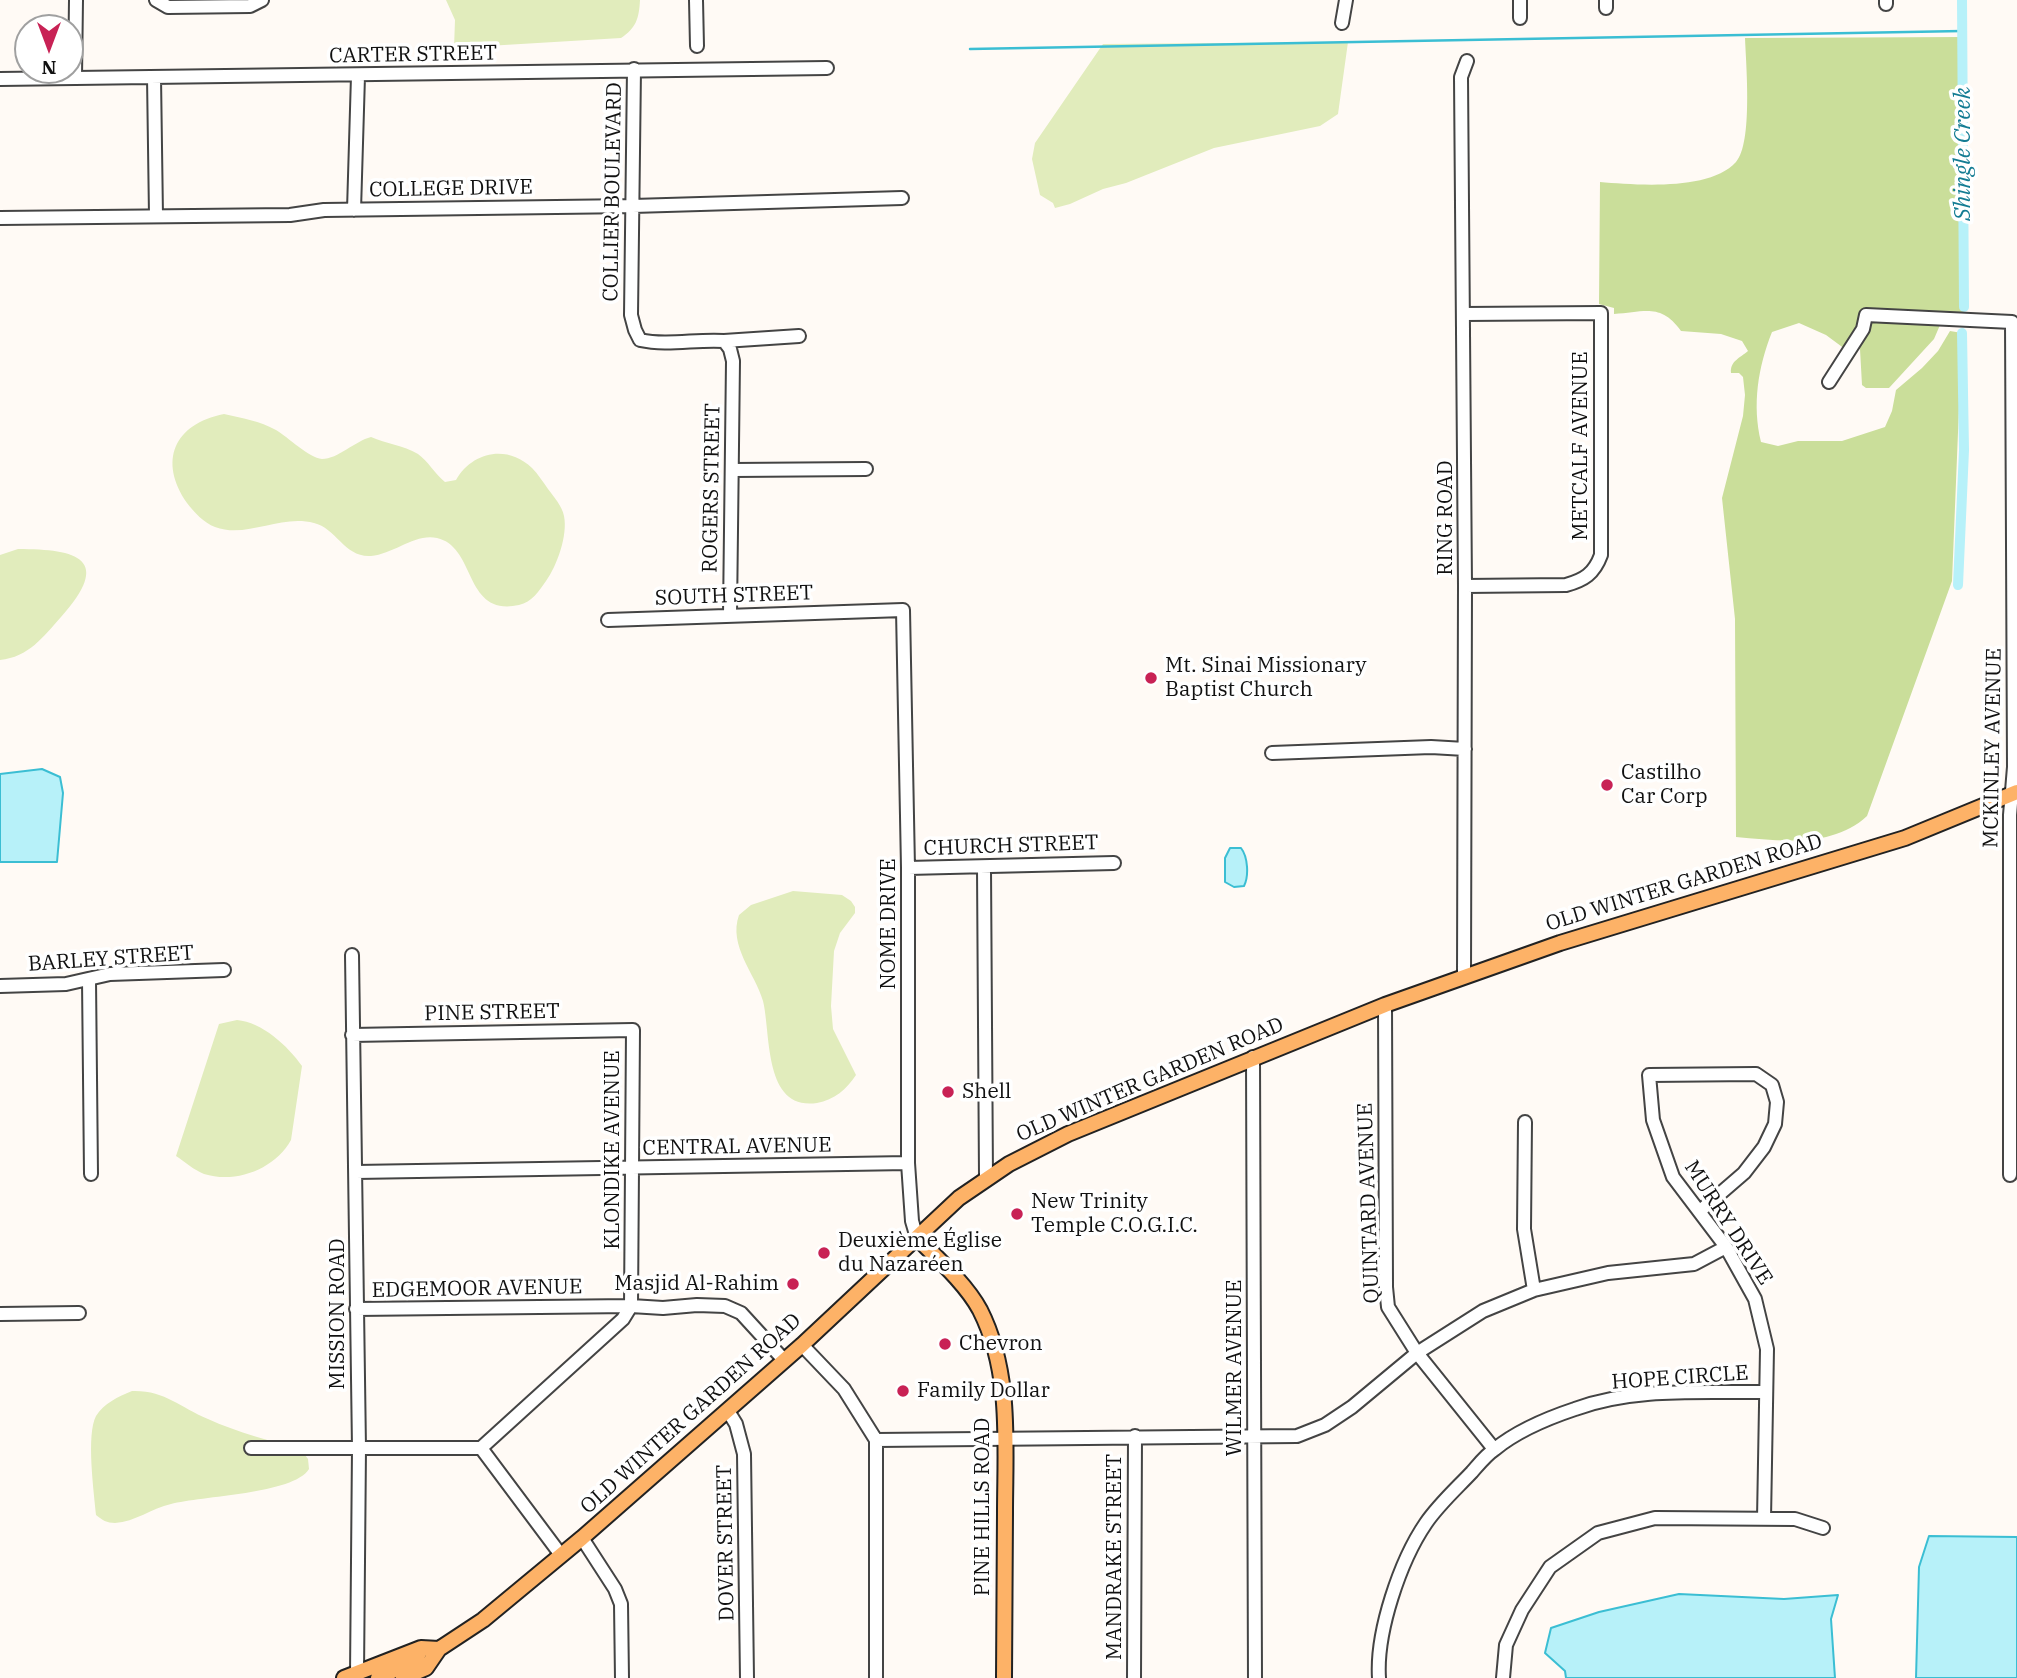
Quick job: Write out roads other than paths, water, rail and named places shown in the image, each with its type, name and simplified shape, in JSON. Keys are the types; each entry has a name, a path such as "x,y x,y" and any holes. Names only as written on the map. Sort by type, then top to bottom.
{"main road":[{"name":"OLD WINTER GARDEN ROAD","path":"403,1678 426,1668 439,1649 483,1620 582,1538 802,1345 937,1216 986,1178 1059,1138 1253,1057 1464,975 1905,838 2015,793"},
{"name":"PINE HILLS ROAD","path":"917,1238 954,1276 979,1308 995,1345 1002,1372 1005,1438 1004,1678"},
{"path":"378,1678 415,1660 421,1648"},
{"path":"352,1677 421,1648 439,1649"}],"street":[{"path":"156,0 168,7 250,6 262,0"},
{"path":"696,0 697,46"},
{"path":"1342,23 1346,0"},
{"path":"1520,0 1520,18"},
{"name":"RING ROAD","path":"1464,975 1465,586 1461,77 1467,61"},
{"name":"CARTER STREET","path":"84,78 827,68"},
{"name":"COLLIER BOULEVARD","path":"634,69 631,315 635,330 640,340 655,343 724,341"},
{"path":"354,209 358,76"},
{"path":"154,77 156,216"},
{"name":"COLLEGE DRIVE","path":"0,218 290,215 354,209 633,206 902,198"},
{"name":"METCALF AVENUE","path":"1464,314 1601,313 1601,555 1596,568 1580,581 1566,585 1465,586"},
{"name":"MCKINLEY AVENUE","path":"1829,382 1863,329 1866,315 2012,322 2015,793 2014,1161 2010,1175"},
{"path":"724,341 799,336"},
{"name":"ROGERS STREET","path":"724,341 730,349 733,361 730,614"},
{"path":"733,470 866,469"},
{"name":"SOUTH STREET","path":"608,620 903,610"},
{"name":"NOME DRIVE","path":"903,610 908,868 908,1163 912,1221 917,1238"},
{"path":"1272,753 1465,748"},
{"name":"CHURCH STREET","path":"908,868 1114,863"},
{"path":"984,868 986,1178"},
{"name":"MISSION ROAD","path":"352,954 359,1448 352,1677"},
{"name":"BARLEY STREET","path":"0,986 66,984 110,974 224,970"},
{"path":"89,980 91,1174"},
{"name":"QUINTARD AVENUE","path":"1385,1005 1388,1307 1417,1353 1494,1449"},
{"name":"PINE STREET","path":"352,1035 633,1030"},
{"name":"KLONDIKE AVENUE","path":"631,1306 633,1030"},
{"name":"WILMER AVENUE","path":"1253,1057 1255,1678"},
{"name":"MURRY DRIVE","path":"1699,1211 1744,1173 1764,1147 1775,1124 1777,1102 1772,1085 1756,1074 1649,1075 1653,1120 1673,1177 1726,1247 1755,1299 1767,1349 1764,1392 1764,1519"},
{"path":"1525,1122 1524,1229 1534,1290"},
{"name":"CENTRAL AVENUE","path":"356,1172 908,1163"},
{"path":"876,1440 1297,1436 1325,1425 1352,1407 1417,1353 1483,1311 1534,1290 1608,1273 1694,1264 1726,1247"},
{"path":"251,1448 481,1448 623,1320 631,1306"},
{"name":"EDGEMOOR AVENUE","path":"356,1309 725,1306 741,1313 784,1360"},
{"path":"0,1314 79,1313"},
{"path":"802,1345 844,1389 876,1440 876,1678"},
{"name":"HOPE CIRCLE","path":"1379,1678 1378,1662 1390,1608 1406,1561 1426,1522 1494,1449 1532,1427 1576,1408 1623,1397 1667,1393 1764,1392"},
{"name":"DOVER STREET","path":"728,1411 736,1424 744,1454 747,1678"},
{"name":"MANDRAKE STREET","path":"1134,1678 1135,1436"},
{"path":"481,1448 562,1555"},
{"path":"1503,1678 1506,1645 1529,1599 1550,1567 1598,1533 1655,1518 1795,1519 1823,1528"},
{"path":"582,1538 615,1589 621,1604 621,1678"}],"water":[{"path":"42,769 60,777 63,793 57,862 0,862 0,774"},
{"path":"1230,848 1241,848 1245,856 1247,872 1244,886 1234,887 1225,882 1225,858"},
{"path":"1929,1536 2017,1537 2017,1678 1916,1678 1919,1567"},
{"path":"1679,1594 1784,1599 1838,1595 1831,1619 1835,1678 1566,1678 1565,1671 1545,1653 1551,1628 1599,1612"}],"waterway":[{"name":"Shingle Creek","path":"1962,0 1964,307"},
{"path":"970,49 1962,31"},
{"name":"Shingle Creek","path":"1958,585 1964,450 1962,333"}],"place":[{"name":"Mt. Sinai Missionary Baptist Church","path":"1151,678"},
{"name":"Castilho Car Corp","path":"1607,785"},
{"name":"Shell","path":"948,1092"},
{"name":"New Trinity Temple C.O.G.I.C.","path":"1017,1214"},
{"name":"Deuxième Église du Nazaréen","path":"824,1253"},
{"name":"Masjid Al-Rahim","path":"793,1284"},
{"name":"Chevron","path":"945,1344"},
{"name":"Family Dollar","path":"903,1391"}]}
